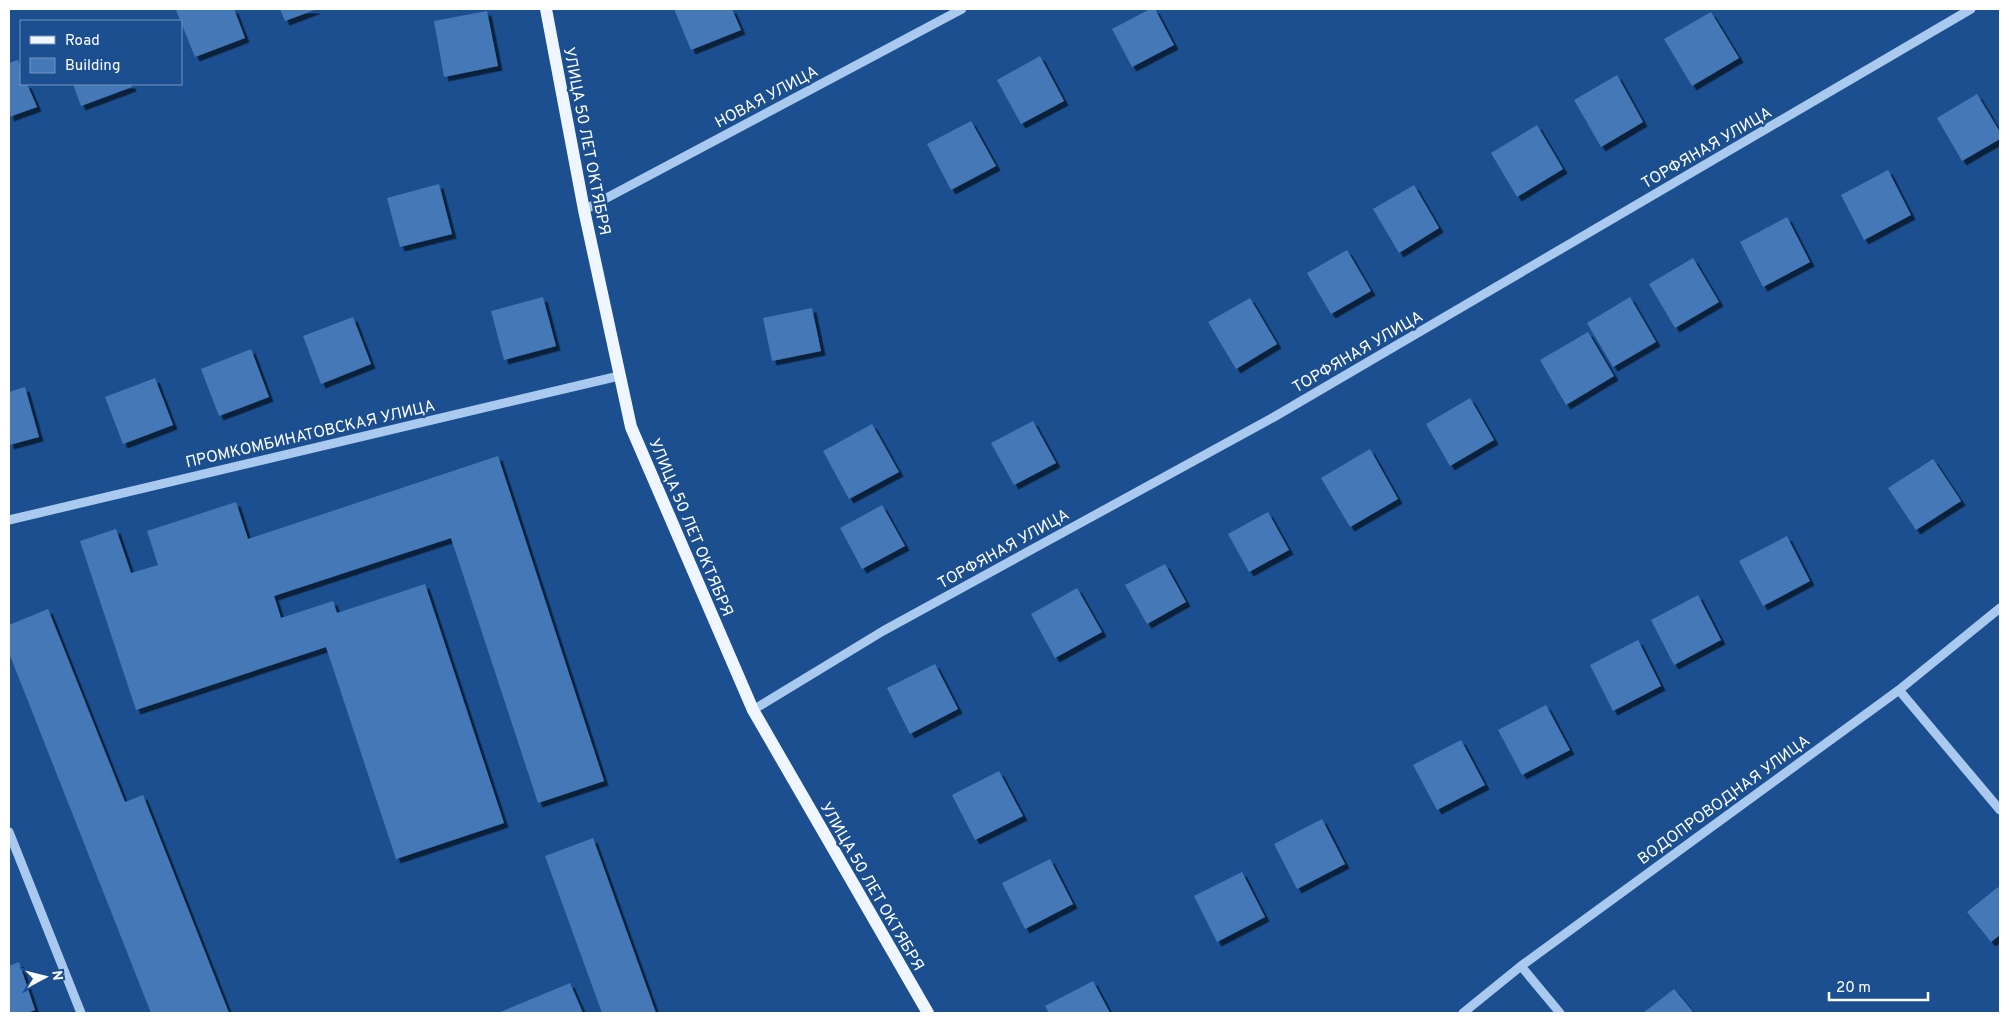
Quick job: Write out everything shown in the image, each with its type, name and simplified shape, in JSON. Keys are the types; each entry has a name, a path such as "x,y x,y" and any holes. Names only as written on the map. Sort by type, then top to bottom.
{"main road":[{"name":"УЛИЦА 50 ЛЕТ ОКТЯБРЯ","path":"546,9 584,210 631,427 753,710 928,1013"}],"street":[{"name":"НОВАЯ УЛИЦА","path":"584,210 962,9"},
{"name":"ТОРФЯНАЯ УЛИЦА","path":"753,710 883,631 1274,417 1971,9"},
{"name":"ПРОМКОМБИНАТОВСКАЯ УЛИЦА","path":"9,520 619,376"},
{"name":"ВОДОПРОВОДНАЯ УЛИЦА","path":"1463,1013 1521,966 1898,690 2000,608"},
{"path":"1898,690 2000,810"},
{"path":"9,832 81,1013"},
{"path":"1521,966 1560,1013"}],"building":[{"path":"234,9 245,38 195,57 182,25 182,20 180,20 176,10"},
{"path":"280,9 317,9 285,21"},
{"path":"674,9 732,9 741,30 691,50"},
{"path":"1150,9 1155,9 1174,45 1132,67 1112,29"},
{"path":"487,11 498,66 444,77 434,21"},
{"path":"1711,12 1739,58 1692,86 1664,39"},
{"path":"1040,56 1064,101 1021,124 997,80"},
{"path":"18,60 20,65 20,85 27,85 37,107 9,117 9,63"},
{"path":"1617,75 1643,122 1601,147 1574,100"},
{"path":"73,85 131,85 132,87 81,106"},
{"path":"1977,94 2000,132 2000,139 1962,161 1937,118"},
{"path":"971,121 996,166 951,190 927,144"},
{"path":"1537,125 1563,169 1517,197 1491,153"},
{"path":"1888,170 1911,215 1864,240 1841,195"},
{"path":"439,184 452,234 400,247 387,198"},
{"path":"1414,185 1439,228 1399,253 1373,209"},
{"path":"1787,217 1810,262 1763,287 1740,242"},
{"path":"1347,250 1371,291 1331,314 1307,273"},
{"path":"1693,258 1719,302 1675,328 1649,284"},
{"path":"543,297 556,346 504,360 491,311"},
{"path":"1630,297 1656,342 1613,367 1587,323"},
{"path":"1250,298 1277,344 1236,369 1208,322"},
{"path":"812,308 821,351 772,361 763,318"},
{"path":"353,317 371,364 321,384 303,336"},
{"path":"1588,332 1614,376 1566,405 1540,360"},
{"path":"251,349 269,397 219,416 201,369"},
{"path":"155,378 173,425 123,444 105,397"},
{"path":"25,387 39,437 9,445 9,392"},
{"path":"1470,398 1494,440 1450,466 1426,424"},
{"path":"1033,421 1056,463 1014,485 991,443"},
{"path":"872,424 899,472 849,499 823,451"},
{"path":"1370,449 1398,499 1350,527 1321,478"},
{"path":"498,456 604,781 538,803 451,538 274,596 281,618 333,601 337,613 425,584 504,823 396,859 326,647 136,710 80,541 116,529 131,573 158,565 147,531 236,502 248,539"},
{"path":"1933,459 1961,501 1916,530 1888,488"},
{"path":"882,505 905,546 862,569 840,528"},
{"path":"1268,512 1289,550 1249,572 1228,534"},
{"path":"1787,536 1810,581 1763,606 1739,561"},
{"path":"1165,564 1186,602 1147,624 1125,585"},
{"path":"1077,588 1102,632 1055,658 1031,614"},
{"path":"1698,595 1721,640 1674,665 1651,620"},
{"path":"48,609 125,802 143,795 229,1013 151,1013 9,653 9,625"},
{"path":"1638,640 1661,686 1613,711 1590,665"},
{"path":"935,664 958,709 910,734 887,688"},
{"path":"1546,705 1570,750 1522,775 1498,730"},
{"path":"1461,740 1485,785 1437,810 1413,765"},
{"path":"999,771 1023,816 975,840 952,795"},
{"path":"1322,819 1345,864 1297,889 1274,844"},
{"path":"593,838 656,1013 602,1013 545,856"},
{"path":"1050,859 1073,904 1025,929 1002,883"},
{"path":"1242,872 1265,917 1217,942 1194,896"},
{"path":"1998,887 2000,890 2000,935 1991,942 1967,912"},
{"path":"19,962 35,1010 27,1013 9,1013 9,966"},
{"path":"1093,981 1110,1013 1049,1013 1045,1006"},
{"path":"570,983 583,1013 498,1013"},
{"path":"1674,989 1694,1013 1643,1013"}]}
